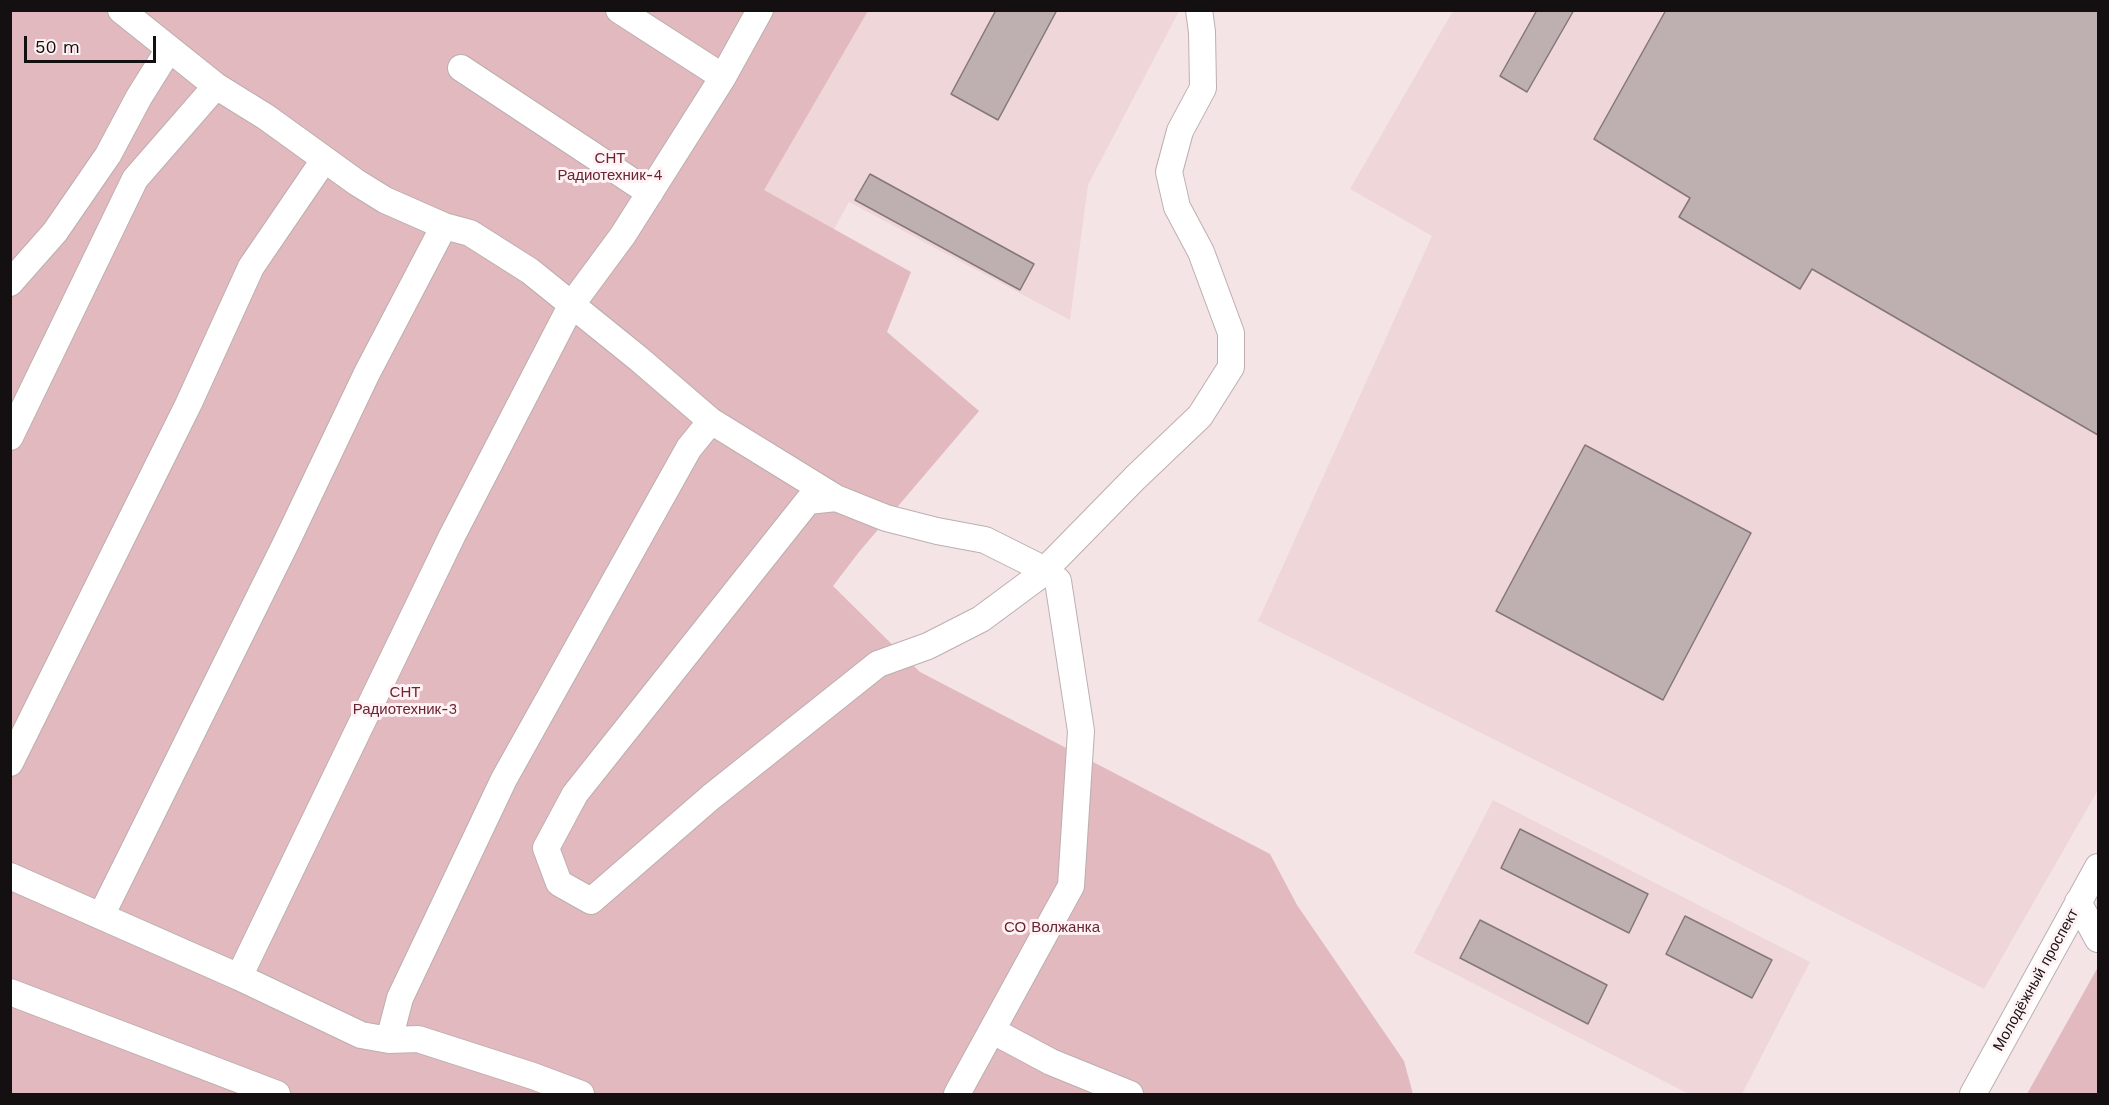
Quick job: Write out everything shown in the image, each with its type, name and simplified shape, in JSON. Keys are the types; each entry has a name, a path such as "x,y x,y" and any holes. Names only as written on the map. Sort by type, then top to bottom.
{"street":[{"path":"121,10 216,86 266,117 324,160 385,200 444,226 470,233 530,270 711,421 836,498 886,518 985,540 1045,570 1058,581 1081,731 1071,886 957,1095"},
{"path":"619,10 723,77"},
{"path":"239,976 452,536 572,304 623,235 650,193 723,77 760,10"},
{"path":"836,498 808,501 575,794 546,848 559,883 591,901 711,797 878,664 928,646 981,619 1045,570 1135,478 1200,416 1231,367 1231,333 1201,252 1177,207 1169,172 1180,131 1203,88 1202,32 1199,10"},
{"path":"10,283 55,232 108,154 139,97 169,49"},
{"path":"460,68 650,193"},
{"path":"10,437 135,179 216,86"},
{"path":"10,763 188,405 251,267 324,160"},
{"path":"101,916 286,543 367,373 444,226"},
{"path":"389,1040 400,998 504,779 689,448 711,421"},
{"name":"Молодёжный проспект","path":"1973,1095 2098,867"},
{"path":"10,876 239,976 361,1035 389,1040 418,1039 533,1076 581,1095"},
{"path":"2078,902 2098,939"},
{"path":"10,992 277,1095"},
{"path":"993,1031 1051,1062 1130,1095"}],"shaded area":[{"path":"868,11 1179,11 1088,185 1070,320 849,202 806,280 734,240"},
{"path":"1453,11 2098,11 2098,790 1984,989 1258,621 1432,236 1350,189"},
{"path":"1493,800 1810,962 1742,1094 1689,1094 1414,953"}],"green space":[{"name":"СНТ Радиотехник-3","path":"10,11 868,11 764,190 911,272 887,332 979,411 859,552 833,586 920,672 1270,854 1297,905 1404,1061 1413,1094 11,1094"},
{"path":"2098,967 2098,1094 2027,1094"}],"building":[{"path":"996,10 1057,10 998,120 951,94"},
{"path":"1537,10 1574,10 1527,92 1500,76"},
{"path":"1666,10 2098,10 2098,435 1812,269 1800,289 1679,217 1690,198 1594,139"},
{"path":"870,174 1034,264 1020,290 855,200"},
{"path":"1585,445 1751,533 1663,700 1496,611"},
{"path":"1520,829 1648,894 1629,933 1501,868"},
{"path":"1685,916 1772,960 1752,998 1666,954"},
{"path":"1480,920 1607,985 1588,1024 1460,958"}],"park label":[{"name":"СНТ Радиотехник-4","path":"610,168"},
{"name":"СО Волжанка","path":"1052,928"}]}
